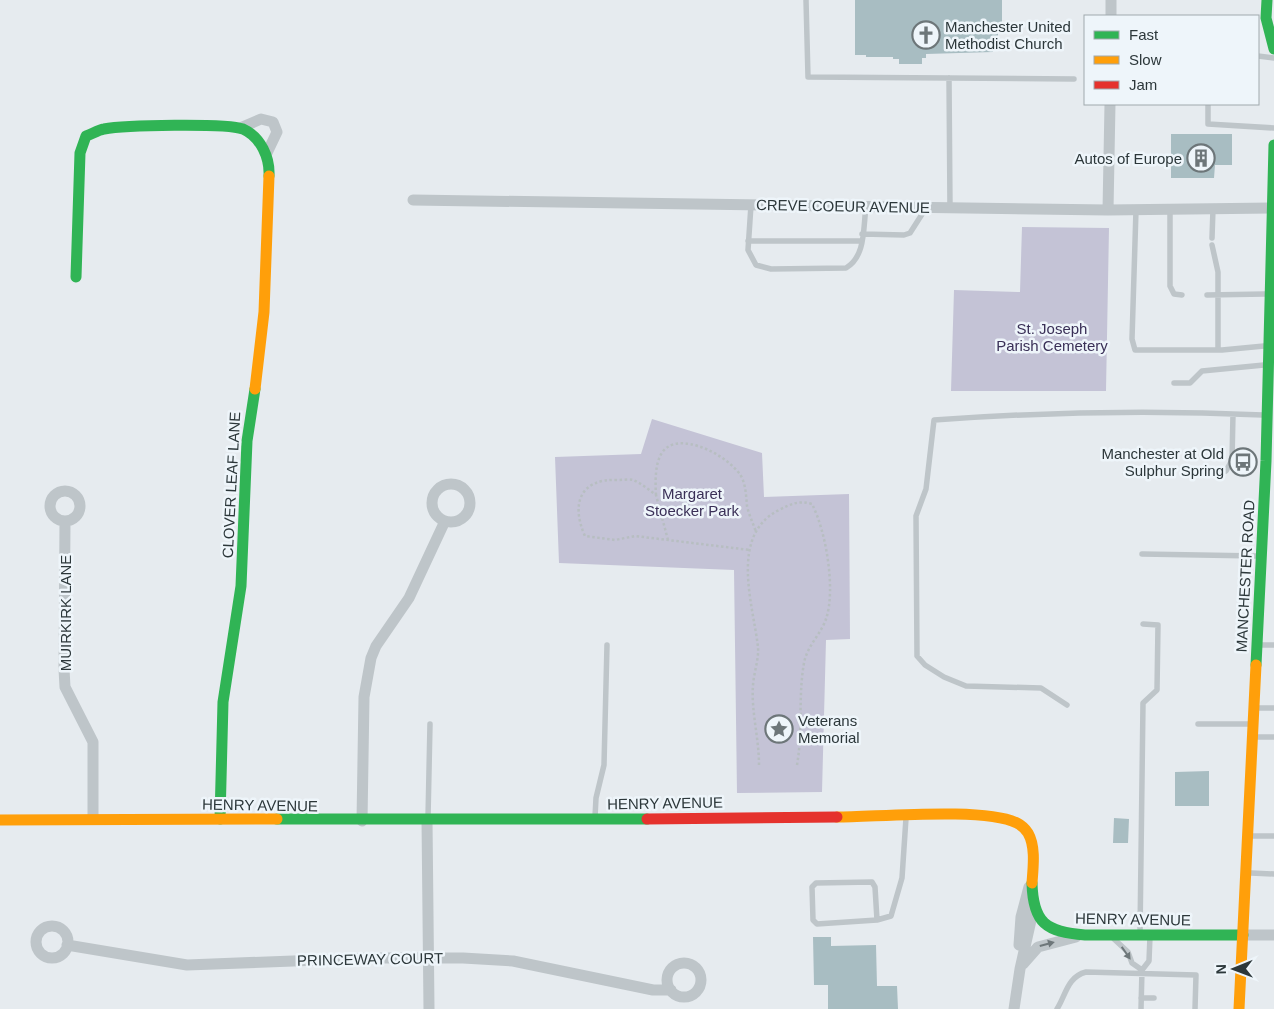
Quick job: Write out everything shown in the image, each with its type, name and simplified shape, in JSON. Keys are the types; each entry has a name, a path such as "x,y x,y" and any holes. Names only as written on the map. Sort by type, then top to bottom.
{"main road":[{"path":"1266,0 1266,18 1274,49"},
{"name":"CLOVER LEAF LANE","path":"76,277 80,153 86,136 103,129 131,126 240,128"},
{"path":"240,128 259,141 267,153"},
{"name":"MANCHESTER ROAD","path":"1239,1009 1262,556 1266,527 1270,462 1267,415 1274,145"},
{"name":"CLOVER LEAF LANE","path":"220,819 223,702 241,586 247,441 264,312 270,164 267,153"},
{"name":"HENRY AVENUE","path":"0,820 220,819 362,821 906,816 1001,818 1017,822 1031,840 1034,870 1034,908 1038,918 1048,927 1066,933 1085,934 1145,936 1243,935"}],"street":[{"path":"1111,0 1111,15"},
{"path":"1108,210 1110,105"},
{"name":"CLOVER LEAF LANE","path":"240,128 261,118 273,122 277,132 267,153"},
{"name":"CREVE COEUR AVENUE","path":"413,200 1108,210 1273,208"},
{"name":"MUIRKIRK LANE","path":"65,520 65,687 93,742 93,819"},
{"path":"362,821 364,697 371,658 376,646 409,598 445,521"},
{"path":"428,820 429,1009"},
{"path":"1020,969 1021,917 1034,870"},
{"path":"1014,1009 1020,969 1034,908"},
{"path":"1020,969 1030,954 1038,947 1085,934"},
{"path":"1243,935 1274,935"},
{"name":"PRINCEWAY COURT","path":"68,945 187,965 370,958 429,958 533,964 653,990 671,990"}],"lane":[{"path":"806,0 808,77 1074,79"},
{"path":"1259,56 1274,58"},
{"path":"949,78 950,208"},
{"path":"1208,105 1208,124 1274,128"},
{"path":"750,205 748,250 756,265 771,269 846,268 858,257 866,207"},
{"path":"748,240 904,235 910,233 926,208"},
{"path":"1212,238 1213,209"},
{"path":"1136,210 1132,339 1135,350 1218,350 1269,346"},
{"path":"1170,210 1170,286 1174,294 1182,295"},
{"path":"1212,245 1218,272 1218,350"},
{"path":"1207,294 1270,294"},
{"path":"1174,383 1190,383 1202,371 1223,367 1268,365"},
{"path":"1067,705 1041,688 966,686 944,677 925,665 917,656 916,516 926,489 934,420 1067,412 1189,411 1267,415"},
{"path":"1214,474 1226,471 1232,460 1233,414"},
{"path":"1142,554 1262,556"},
{"path":"1141,1009 1142,971 1149,961 1145,936 1143,703 1157,690 1158,624 1143,624"},
{"path":"595,819 596,798 604,765 608,645"},
{"path":"1257,645 1274,646"},
{"path":"1254,709 1274,708"},
{"path":"428,820 430,724"},
{"path":"1198,724 1253,725"},
{"path":"1253,737 1274,738"},
{"path":"876,920 875,887 872,882 816,884 812,888 813,920 817,924 876,920 891,916 902,878 906,816"},
{"path":"1248,836 1274,836"},
{"path":"1246,873 1274,874"},
{"path":"1110,935 1128,952 1132,962 1142,971"},
{"path":"1057,1009 1066,989 1078,974 1086,972 1142,971 1196,975 1195,1009"},
{"path":"1142,998 1154,998"},
{"path":"1188,999 1195,999"}],"path":[{"path":"668,540 656,495 655,477 658,460 664,451 672,444 683,442 714,452 740,474 756,532"},
{"path":"656,495 633,480 609,479 598,483 581,495 577,512 578,521 585,536 598,539 615,540 635,536 750,550"},
{"path":"759,765 753,685 758,649 750,590 750,542 760,524 776,511 801,501 812,504 816,513 823,541 831,601 826,621 804,661 797,765"}],"green space":[{"name":"St. Joseph Parish Cemetery","path":"1022,227 1109,228 1106,391 951,391 954,290 1020,292"},
{"name":"Margaret Stoecker Park","path":"652,419 762,453 764,497 849,494 850,639 826,640 822,792 737,793 734,570 559,563 555,457 641,454"}],"building":[{"name":"Manchester United Methodist Church","path":"855,0 1002,0 1002,29 998,29 998,40 993,40 993,52 926,54 926,58 922,58 922,64 899,64 899,59 893,59 893,57 855,55"},
{"name":"Autos of Europe","path":"1171,134 1232,134 1232,165 1215,165 1214,178 1171,178"},
{"path":"1209,771 1209,806 1175,806 1175,772"},
{"path":"1114,818 1129,819 1128,843 1113,843"},
{"path":"813,937 831,937 831,946 876,945 877,986 897,986 898,1009 828,1009 828,985 814,985"}],"traffic: fast":[{"path":"1267,0 1266,18 1274,49"},
{"path":"76,277 80,153 86,136 104,129 132,126 197,125 243,129 255,137 263,149 268,162 269,176"},
{"path":"1256,665 1266,461 1274,145"},
{"path":"220,819 223,702 241,586 247,441 255,389"},
{"path":"277,819 647,819"},
{"path":"1032,883 1035,908 1044,923 1051,928 1072,934 1243,935"}],"traffic: slow":[{"path":"255,389 264,312 269,176"},
{"path":"1239,1009 1256,665"},
{"path":"837,817 956,814 981,815 1017,823 1028,833 1031,839 1033,858 1032,883"},
{"path":"0,820 277,819"}],"traffic: jam":[{"path":"647,819 837,817"}],"place":[{"name":"Manchester United Methodist Church","path":"926,35"},
{"name":"Autos of Europe","path":"1201,158"},
{"name":"Manchester at Old Sulphur Spring","path":"1243,462"},
{"name":"Veterans Memorial","path":"779,729"}]}
